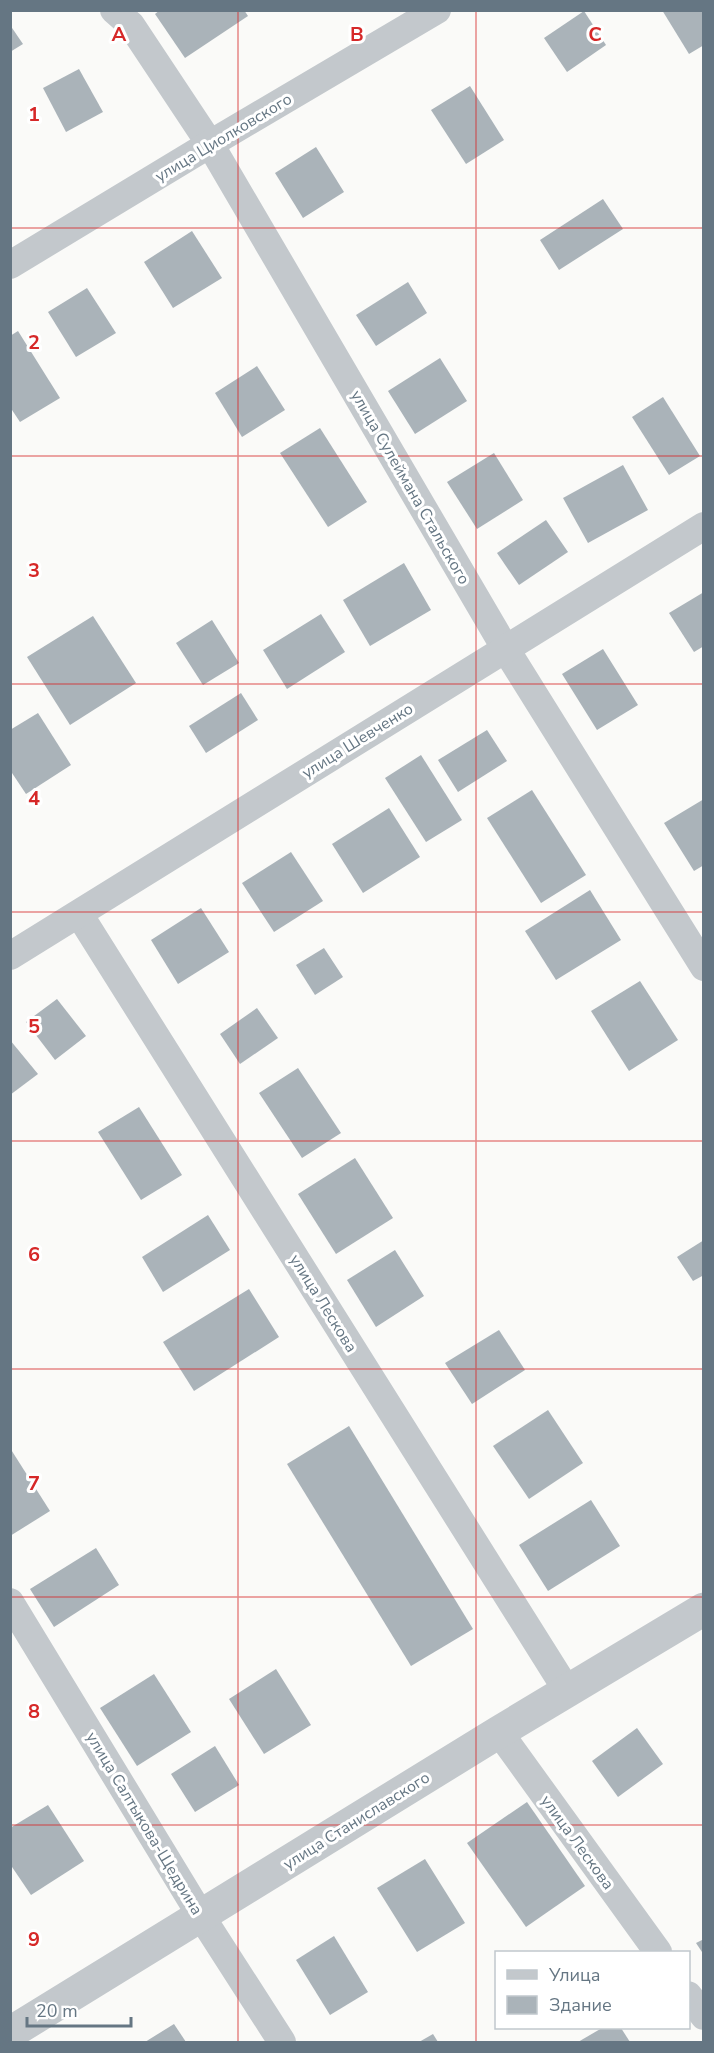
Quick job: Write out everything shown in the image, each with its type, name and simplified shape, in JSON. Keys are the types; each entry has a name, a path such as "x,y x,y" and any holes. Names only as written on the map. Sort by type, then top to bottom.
{"street":[{"name":"улица Сулеймана Стальского","path":"114,10 131,25 210,144 505,648 704,967"},
{"name":"улица Циолковского","path":"10,265 437,10"},
{"name":"улица Шевченко","path":"10,956 704,525"},
{"name":"улица Лескова","path":"79,914 568,1692"},
{"name":"улица Салтыкова-Щедрина","path":"10,1602 201,1916 282,2043"},
{"name":"улица Станиславского","path":"10,2034 499,1732 704,1609"},
{"name":"улица Лескова","path":"499,1732 657,1951"},
{"path":"690,1998 704,2016"}],"building":[{"path":"160,10 244,10 248,16 185,58 155,14"},
{"path":"662,10 704,10 704,45 689,54"},
{"path":"584,11 606,45 567,72 544,38"},
{"path":"10,25 23,44 10,52"},
{"path":"79,69 103,112 66,132 43,88"},
{"path":"470,86 504,140 466,164 431,110"},
{"path":"316,147 344,192 303,218 275,173"},
{"path":"603,199 623,229 559,270 540,240"},
{"path":"192,231 222,278 173,308 144,262"},
{"path":"408,282 427,313 376,346 356,315"},
{"path":"87,288 116,333 76,357 48,312"},
{"path":"18,331 60,398 20,422 10,407 10,336"},
{"path":"440,358 467,401 415,434 388,391"},
{"path":"257,366 285,410 242,437 215,393"},
{"path":"663,397 700,456 669,475 632,417"},
{"path":"320,428 367,502 328,527 280,453"},
{"path":"494,453 523,500 477,529 447,482"},
{"path":"623,465 648,510 588,543 563,498"},
{"path":"546,520 568,552 519,585 497,553"},
{"path":"404,563 431,610 370,646 343,600"},
{"path":"704,592 704,646 694,652 669,613"},
{"path":"321,614 345,652 287,689 263,650"},
{"path":"93,616 136,683 70,725 27,657"},
{"path":"212,620 239,663 203,685 176,643"},
{"path":"603,649 638,705 597,730 562,674"},
{"path":"241,693 258,720 206,753 189,726"},
{"path":"38,713 71,765 26,794 10,770 10,730"},
{"path":"487,730 507,761 458,792 438,760"},
{"path":"421,755 462,820 426,842 385,778"},
{"path":"532,790 586,875 541,903 487,818"},
{"path":"704,799 704,865 694,871 664,823"},
{"path":"389,808 420,857 363,893 332,844"},
{"path":"291,852 323,901 274,932 242,883"},
{"path":"590,890 621,940 556,980 525,931"},
{"path":"201,908 229,952 178,984 151,940"},
{"path":"324,948 343,977 315,995 296,965"},
{"path":"640,981 678,1040 629,1071 591,1011"},
{"path":"57,999 86,1036 55,1060 26,1022"},
{"path":"257,1008 278,1038 240,1064 220,1034"},
{"path":"10,1040 38,1074 10,1095"},
{"path":"298,1068 341,1133 302,1158 259,1093"},
{"path":"139,1107 182,1175 141,1200 98,1132"},
{"path":"355,1158 393,1218 336,1254 298,1194"},
{"path":"208,1215 230,1250 163,1292 142,1257"},
{"path":"704,1240 704,1275 693,1281 677,1257"},
{"path":"395,1250 424,1296 376,1327 347,1280"},
{"path":"249,1289 279,1337 194,1391 163,1342"},
{"path":"499,1330 525,1370 472,1404 445,1363"},
{"path":"548,1410 583,1463 529,1499 493,1446"},
{"path":"349,1426 473,1629 411,1666 287,1464"},
{"path":"10,1448 50,1511 10,1536"},
{"path":"591,1500 620,1546 548,1591 519,1545"},
{"path":"96,1548 119,1585 54,1627 30,1589"},
{"path":"276,1669 311,1725 264,1754 229,1699"},
{"path":"154,1674 191,1732 137,1766 100,1708"},
{"path":"637,1728 663,1764 618,1797 592,1761"},
{"path":"215,1746 239,1785 195,1812 171,1774"},
{"path":"527,1802 585,1886 526,1927 467,1843"},
{"path":"48,1805 84,1861 31,1895 10,1864 10,1828"},
{"path":"425,1859 465,1923 417,1952 377,1888"},
{"path":"334,1936 368,1992 330,2015 296,1960"},
{"path":"704,1939 704,1955 696,1943"},
{"path":"174,2024 186,2042 145,2042"},
{"path":"600,2029 622,2029 630,2042 578,2042"},
{"path":"433,2034 438,2042 419,2042"}]}
